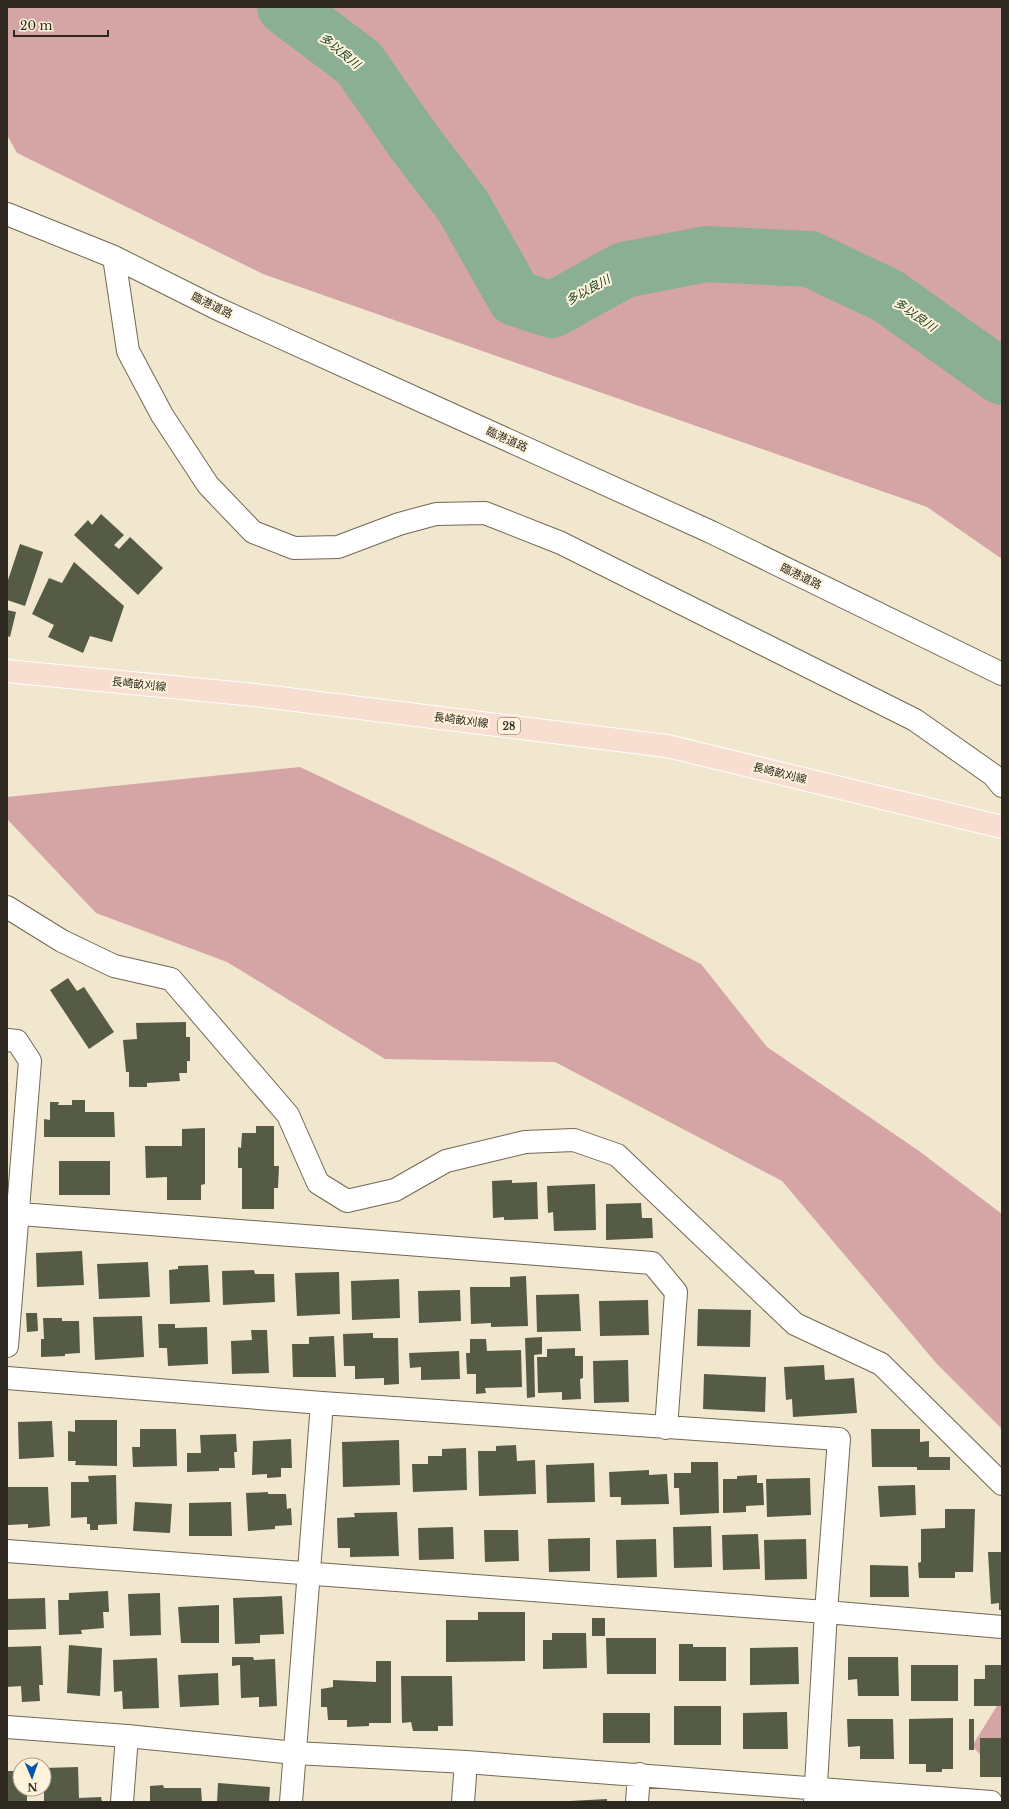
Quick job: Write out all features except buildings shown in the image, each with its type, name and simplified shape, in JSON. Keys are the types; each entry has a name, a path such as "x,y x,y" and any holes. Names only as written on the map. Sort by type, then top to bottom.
{"main road":[{"name":"長崎畝刈線","path":"7,671 255,695 668,746 1002,828"}],"street":[{"name":"臨港道路","path":"7,214 114,257 216,308 712,532 1002,674"},
{"path":"114,257 128,351 162,415 208,484 253,532 294,548 338,547 400,524 436,514 485,513 562,542 915,720 993,775 1002,786"},
{"path":"7,907 62,941 114,966 171,979 288,1115 318,1183 348,1201 395,1190 446,1162 525,1142 574,1140 617,1155 794,1324 881,1364 1002,1484"},
{"path":"7,1040 16,1041 30,1061 12,1213 7,1346"},
{"path":"12,1213 652,1263 676,1292 666,1428"},
{"path":"7,1378 322,1403 839,1439 826,1612 815,1795"},
{"path":"291,1802 307,1574 322,1403"},
{"path":"7,1551 826,1612 1002,1627"},
{"path":"7,1727 127,1736 295,1752 639,1774 815,1795 991,1802"},
{"path":"122,1802 127,1736"},
{"path":"463,1802 466,1762"},
{"path":"637,1802 639,1774"}],"shaded area":[{"path":"7,7 1002,7 1002,559 927,507 263,274 17,153 7,135"},
{"path":"300,767 492,858 701,964 767,1047 919,1151 1002,1214 1002,1429 937,1364 782,1181 555,1062 385,1059 227,962 96,913 7,819 7,797"},
{"path":"1002,1698 1002,1777 972,1746"}],"waterway":[{"name":"多以良川","path":"285,7 359,63 414,142 463,206 515,298 552,310 624,270 706,254 810,259 888,296 1002,377"}]}
